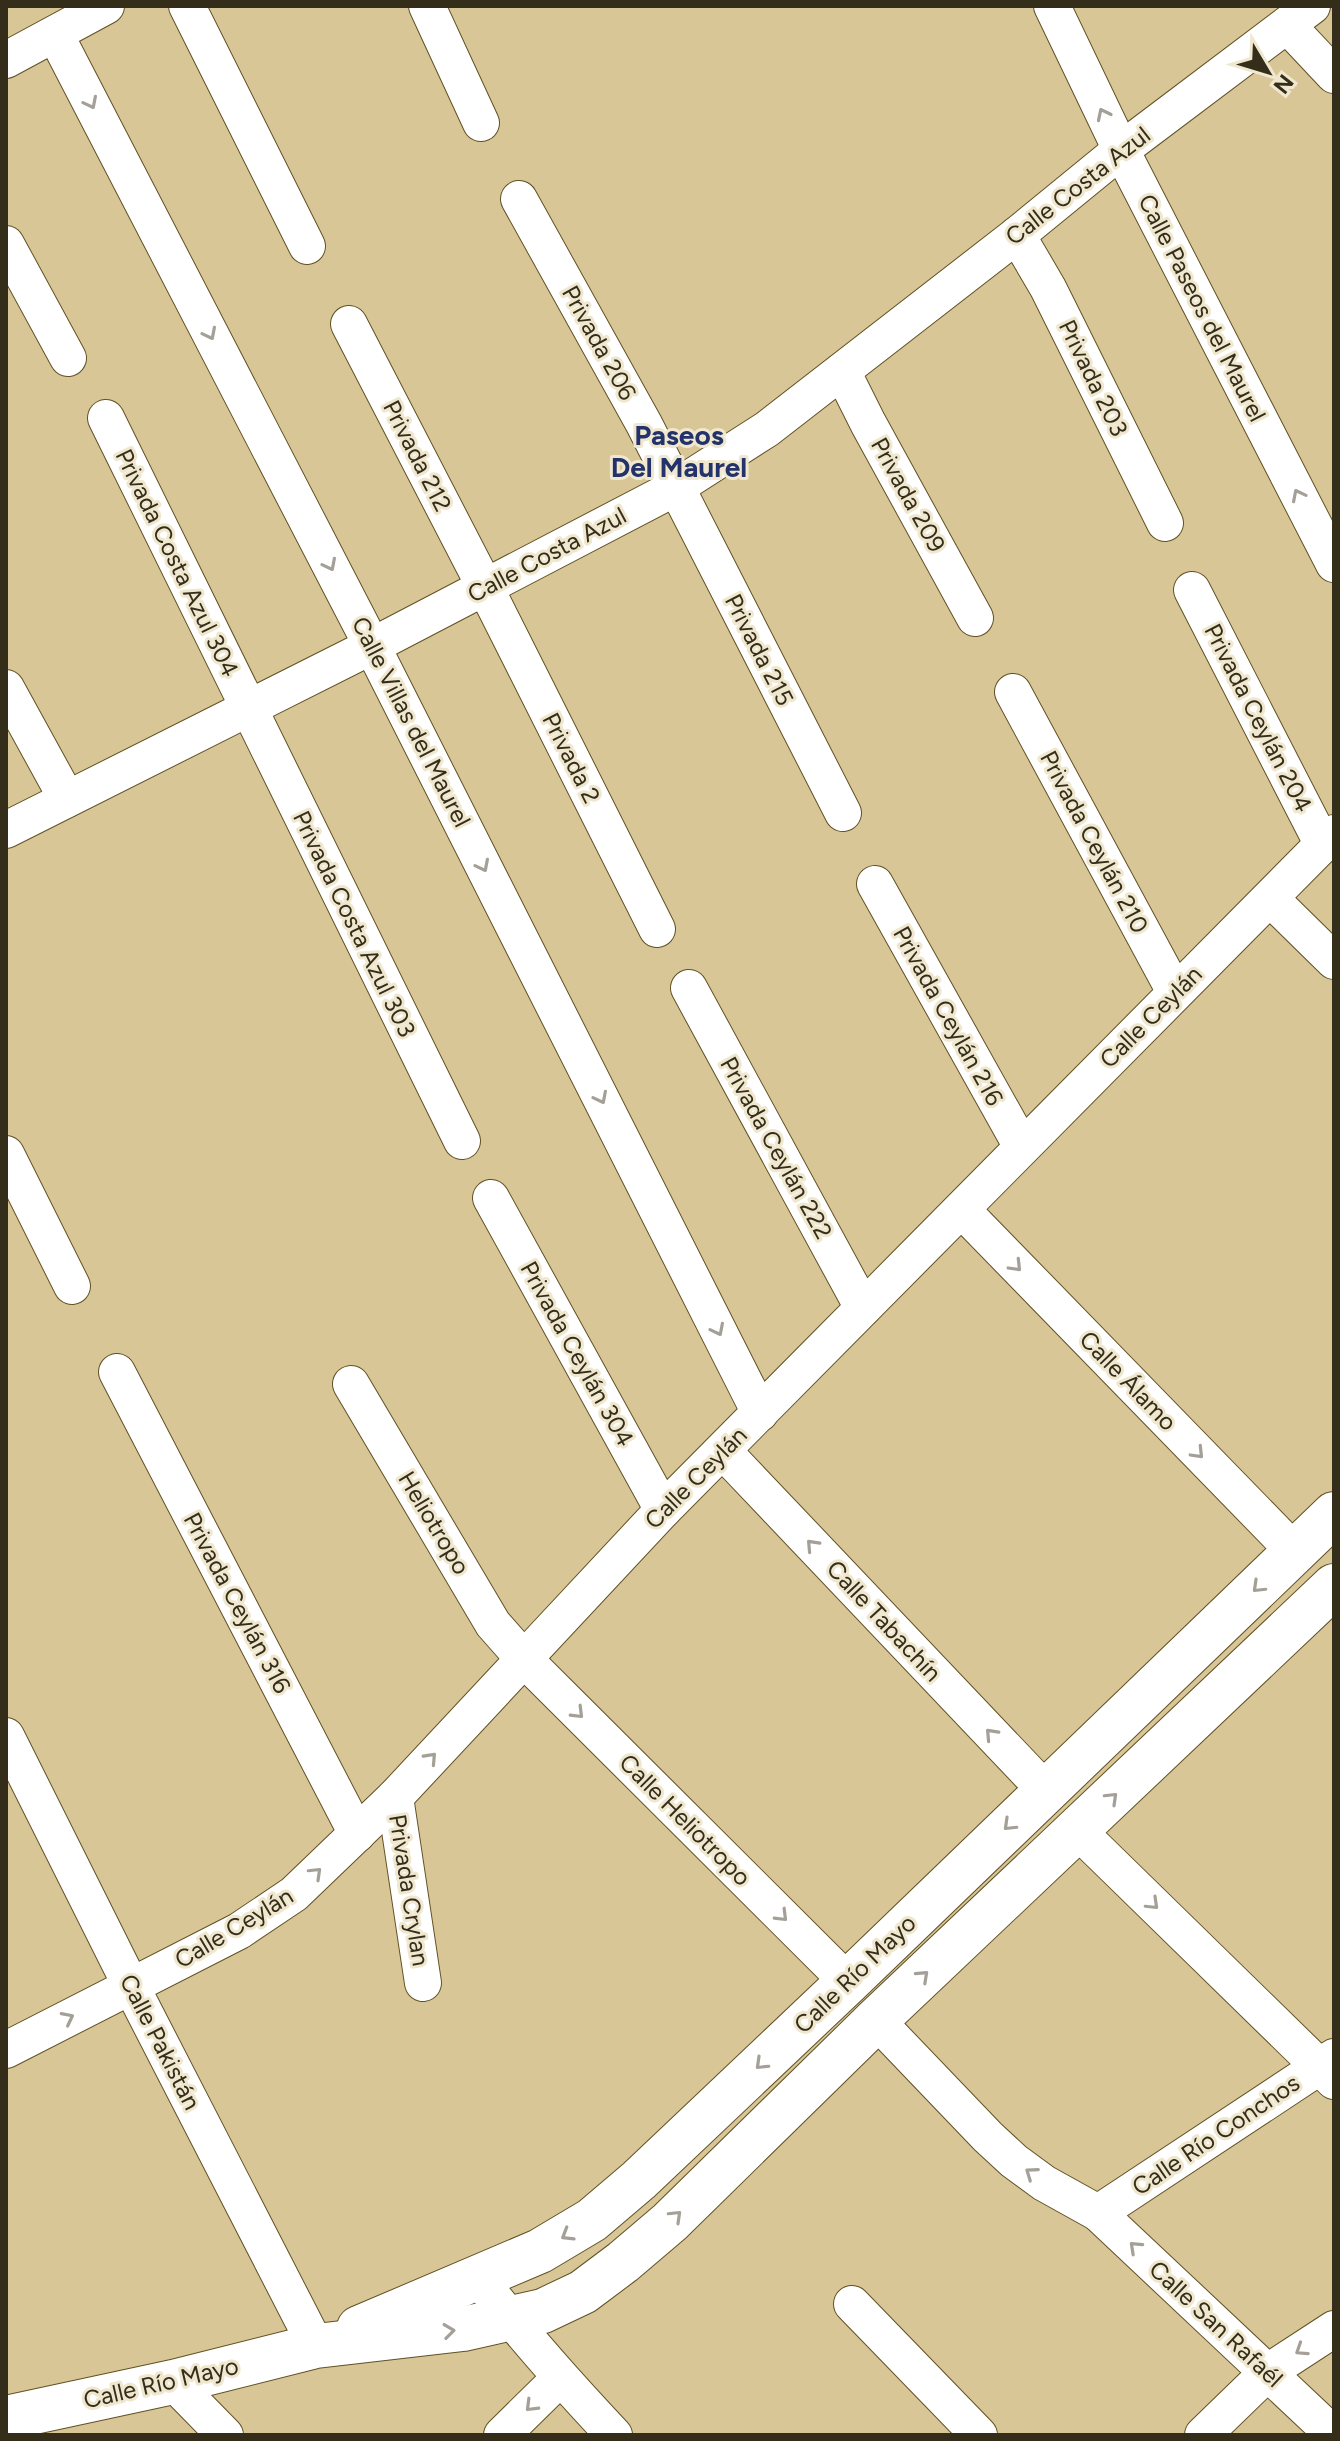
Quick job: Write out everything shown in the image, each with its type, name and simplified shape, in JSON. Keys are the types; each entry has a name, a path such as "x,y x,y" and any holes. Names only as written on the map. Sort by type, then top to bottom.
{"street":[{"path":"6,60 106,6"},
{"path":"187,6 307,246"},
{"path":"427,6 481,123"},
{"name":"Calle Paseos del Maurel","path":"1052,6 1121,150 1334,564"},
{"path":"1300,16 1334,75"},
{"name":"Calle Costa Azul","path":"6,830 372,646 675,488 767,429 1121,150 1300,16"},
{"name":"Calle Villas del Maurel","path":"55,34 372,646 760,1413"},
{"name":"Privada 206","path":"519,199 644,424 675,488"},
{"name":"Privada 203","path":"1017,235 1048,288 1165,523"},
{"path":"6,244 68,358"},
{"name":"Privada 212","path":"349,324 485,587"},
{"name":"Privada 209","path":"842,371 975,618"},
{"name":"Privada Costa Azul 304","path":"106,418 247,708"},
{"name":"Privada 215","path":"675,488 843,813"},
{"name":"Privada 2","path":"485,587 657,929"},
{"name":"Privada Ceylán 204","path":"1192,590 1328,839"},
{"path":"6,688 67,799"},
{"name":"Privada Ceylán 210","path":"1013,692 1175,992"},
{"name":"Privada Costa Azul 303","path":"247,708 462,1141"},
{"name":"Calle Ceylán","path":"6,2050 239,1931 294,1894 395,1797 663,1510 1328,839"},
{"name":"Privada Ceylán 216","path":"875,884 1022,1147"},
{"path":"1271,899 1334,961"},
{"name":"Privada Ceylán 222","path":"689,988 863,1308"},
{"path":"6,1154 72,1286"},
{"name":"Privada Ceylán 304","path":"491,1198 663,1510"},
{"name":"Calle Álamo","path":"962,1210 1295,1552"},
{"name":"Privada Ceylán 316","path":"117,1372 357,1834"},
{"name":"Heliotropo","path":"351,1384 493,1624 523,1658"},
{"name":"Calle Tabachín","path":"723,1451 1045,1790"},
{"name":"Calle Río Mayo","path":"316,2346 540,2251 592,2220 639,2180 848,1982 1334,1514"},
{"name":"Calle Río Mayo","path":"6,2418 173,2382 316,2346 463,2329 510,2319 543,2311 583,2292 670,2222 876,2020 1333,1588"},
{"name":"Calle Heliotropo","path":"523,1658 848,1982"},
{"name":"Calle Pakistán","path":"6,1736 316,2346"},
{"name":"Privada Crylan","path":"395,1797 423,1983"},
{"path":"1077,1830 1329,2068"},
{"path":"876,2020 1014,2161 1044,2183 1098,2213"},
{"name":"Calle Río Conchos","path":"1098,2213 1329,2068"},
{"name":"Calle San Rafaél","path":"1098,2213 1334,2435"},
{"path":"478,2277 560,2378 614,2435"},
{"path":"852,2304 979,2435"},
{"path":"1203,2435 1268,2372 1334,2329"},
{"path":"502,2435 560,2378"},
{"path":"173,2382 225,2435"}],"district":[{"name":"Paseos Del Maurel","path":"679,451"}]}
